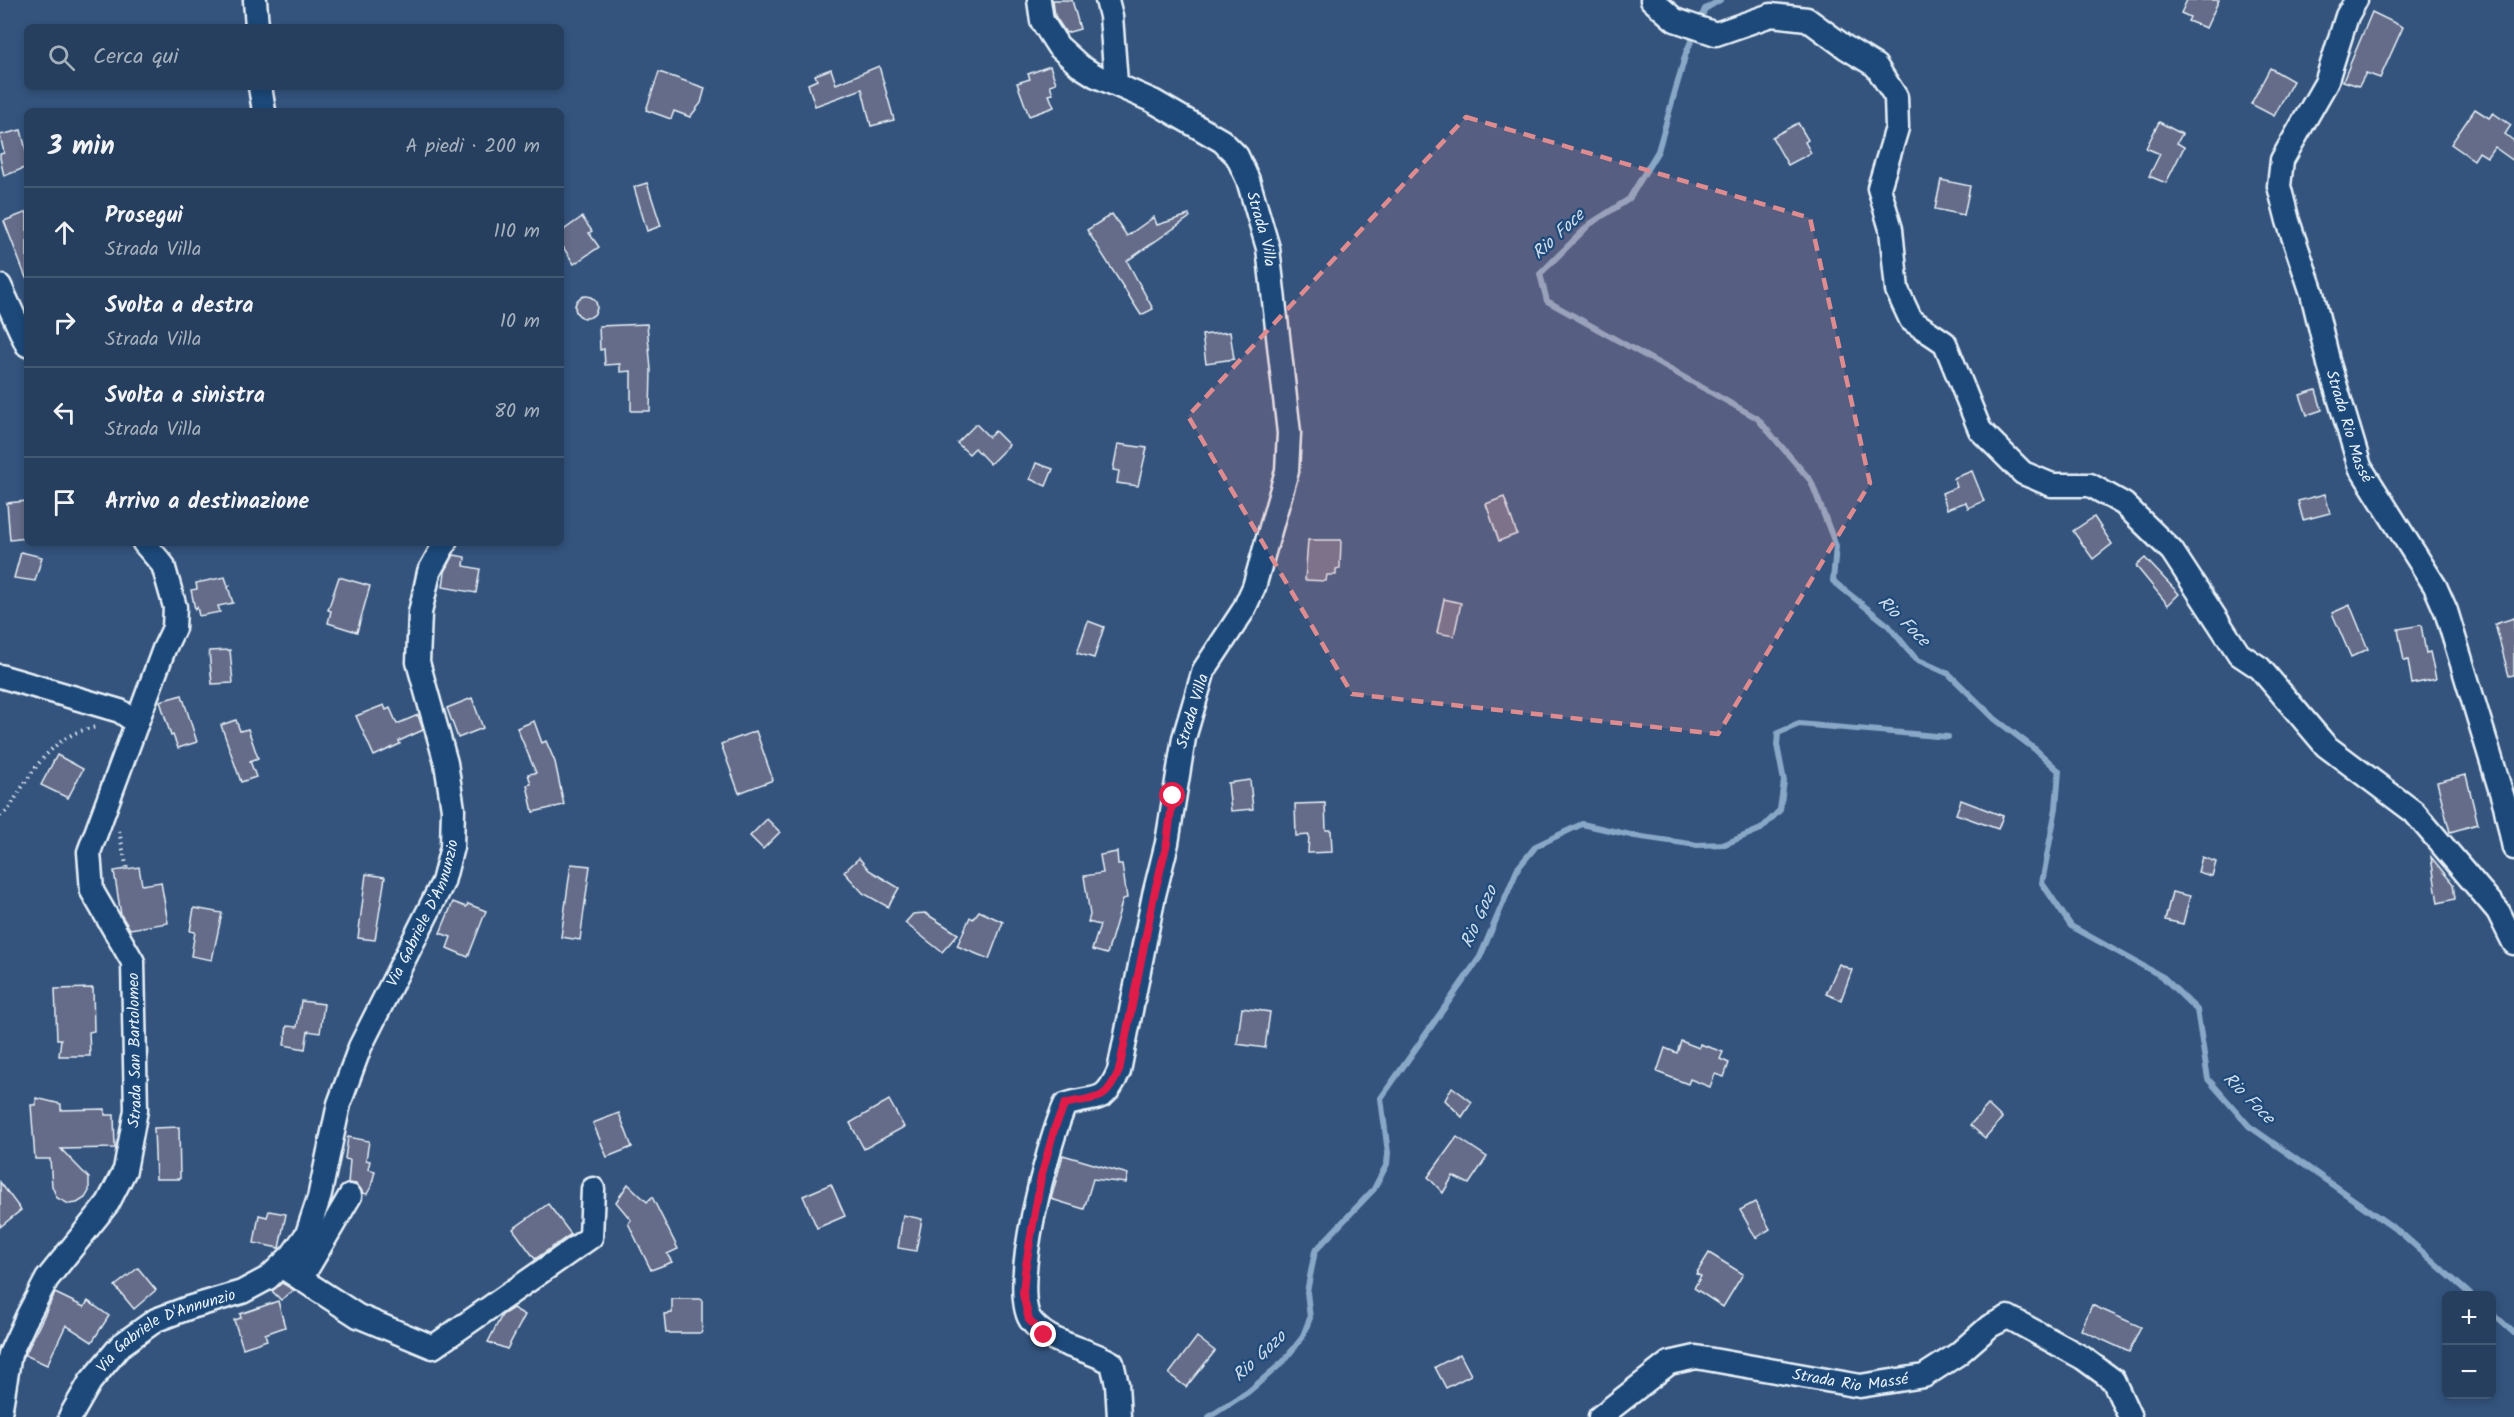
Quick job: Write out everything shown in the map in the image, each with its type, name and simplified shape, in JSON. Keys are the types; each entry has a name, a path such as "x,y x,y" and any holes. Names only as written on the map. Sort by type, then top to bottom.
{"street":[{"path":"255,0 257,24"},
{"name":"Strada Villa","path":"1039,0 1042,21 1058,46 1080,66 1096,76 1153,101 1222,141 1237,156 1248,180 1269,248 1290,433 1287,471 1254,587 1243,611 1204,670 1184,738 1167,843 1154,895 1119,1071 1111,1090 1103,1096 1065,1104 1055,1127 1041,1177 1030,1239 1023,1294 1029,1320 1044,1335 1097,1354 1112,1363 1117,1384 1119,1417"},
{"path":"1107,0 1111,16 1116,83"},
{"path":"1652,0 1675,20 1716,34 1771,15 1807,19 1845,48 1876,66 1896,97 1897,128 1879,188 1891,229 1897,290 1911,320 1946,343 1980,430 2023,473 2052,485 2090,484 2124,504 2172,550 2239,654 2260,668 2326,746 2414,812 2498,911 2514,943"},
{"name":"Strada Rio Massé","path":"2356,0 2347,15 2326,83 2282,160 2279,186 2312,293 2360,468 2435,586 2446,611 2505,805 2514,848"},
{"path":"260,90 264,108"},
{"path":"0,286 24,338"},
{"name":"Strada San Bartolomeo","path":"0,1413 10,1354 47,1279 108,1203 125,1170 136,1110 133,962 92,891 89,852 164,649 174,628 175,607 164,565 147,546"},
{"name":"Via Gabriele D'Annunzio","path":"70,1417 90,1382 121,1345 156,1320 242,1292 268,1278 292,1255 307,1234 319,1198 339,1104 360,1047 443,882 452,847 453,808 446,763 418,662 420,613 429,572 443,546"},
{"path":"0,676 120,711 135,728"},
{"path":"281,1266 358,1317 433,1347 591,1238 593,1189"},
{"path":"302,1279 350,1196"},
{"name":"Strada Rio Massé","path":"1600,1417 1669,1363 1696,1357 1860,1386 1924,1376 1958,1354 1990,1326 2008,1317 2083,1358 2113,1380 2130,1417"}],"path":[{"path":"0,816 8,810 49,749 83,729 135,728"},
{"path":"124,854 126,869"}],"highlighted area":[{"path":"1466,117 1810,218 1870,483 1718,734 1352,694 1188,416"}],"building":[{"path":"1053,0 1072,0 1080,29 1066,33 1055,16"},
{"path":"2187,0 2219,0 2206,28 2188,21 2190,17 2181,13"},
{"path":"2372,12 2403,27 2380,78 2366,73 2359,86 2343,81"},
{"path":"879,66 894,120 871,126 862,89 815,106 808,84 817,80 815,75 831,69 836,84"},
{"path":"1050,66 1056,83 1050,85 1053,94 1049,95 1054,107 1029,116 1017,83 1030,79 1028,74"},
{"path":"2270,68 2293,81 2274,116 2251,104"},
{"path":"659,72 705,88 701,103 690,117 674,111 671,119 646,110"},
{"path":"2475,109 2489,118 2493,113 2511,125 2505,134 2514,141 2514,161 2494,147 2487,157 2479,152 2474,160 2451,144"},
{"path":"2159,122 2182,134 2177,143 2184,147 2166,183 2149,176 2160,154 2146,148"},
{"path":"1798,123 1808,140 1805,142 1811,153 1788,165 1772,137"},
{"path":"21,130 24,142 24,168 4,176 0,154 4,153 0,135"},
{"path":"1941,180 1970,186 1964,215 1935,209"},
{"path":"647,183 661,226 647,231 634,187"},
{"path":"24,213 24,273 4,221"},
{"path":"1112,214 1127,236 1154,217 1157,225 1189,215 1190,217 1127,261 1153,309 1141,315 1087,230"},
{"path":"582,217 599,247 574,264 564,249 564,230"},
{"path":"582,296 590,296 597,303 597,311 590,318 582,318 575,311 575,303"},
{"path":"647,324 651,370 650,411 631,411 631,371 620,372 620,364 605,365 604,349 600,350 599,326"},
{"path":"1230,332 1234,359 1206,363 1202,335"},
{"path":"2316,390 2322,410 2307,415 2300,395"},
{"path":"976,424 989,437 995,431 1009,445 990,464 975,448 969,454 957,443"},
{"path":"1118,444 1147,448 1138,486 1117,483 1119,471 1113,470"},
{"path":"1036,463 1053,469 1046,486 1030,479"},
{"path":"1972,471 1984,501 1968,508 1966,502 1947,509 1942,493 1957,487 1954,478"},
{"path":"2325,494 2330,513 2303,520 2298,501"},
{"path":"1504,497 1517,534 1499,541 1486,504"},
{"path":"24,501 24,538 10,540 7,503"},
{"path":"2094,517 2112,544 2093,559 2073,531"},
{"path":"1308,540 1341,540 1340,568 1336,569 1336,575 1327,575 1326,581 1305,580"},
{"path":"21,552 42,557 35,581 14,578"},
{"path":"454,555 465,557 464,566 480,569 476,593 443,587 445,572"},
{"path":"2145,558 2179,594 2168,605 2136,566"},
{"path":"225,577 228,586 231,585 228,587 233,603 218,606 220,612 199,616 191,590 197,589 196,583"},
{"path":"339,577 370,586 357,632 328,623 331,611 328,610"},
{"path":"1444,599 1461,603 1454,636 1437,633"},
{"path":"2350,605 2368,649 2351,657 2332,613"},
{"path":"2514,618 2514,675 2509,676 2495,624"},
{"path":"1088,621 1104,627 1094,658 1077,653"},
{"path":"2421,625 2426,653 2430,652 2436,679 2412,684 2408,660 2404,661 2398,629"},
{"path":"230,650 233,683 212,684 209,651"},
{"path":"182,695 197,742 178,748 173,735 171,736 160,701"},
{"path":"472,698 483,728 458,738 447,708"},
{"path":"384,705 386,710 390,708 397,724 418,715 423,730 374,756 356,716"},
{"path":"236,720 240,731 248,729 258,758 250,761 256,777 241,782 221,725"},
{"path":"534,721 542,743 546,741 555,762 564,805 533,812 527,785 531,784 528,774 536,773 517,728"},
{"path":"756,731 773,780 739,793 721,744"},
{"path":"57,755 83,769 68,798 41,785"},
{"path":"2466,775 2478,824 2450,832 2437,782"},
{"path":"1250,780 1253,809 1231,811 1228,783"},
{"path":"1961,800 2003,816 1998,829 1956,814"},
{"path":"1325,803 1326,830 1331,830 1332,852 1308,853 1309,835 1296,836 1295,804"},
{"path":"767,819 780,832 763,849 750,836"},
{"path":"1117,852 1118,864 1122,864 1127,898 1123,899 1107,954 1092,950 1100,925 1088,922 1090,915 1084,876 1103,873 1100,855"},
{"path":"2202,857 2216,862 2212,876 2198,872"},
{"path":"2431,857 2453,884 2455,899 2438,903"},
{"path":"859,858 869,870 899,888 888,907 863,893 844,872"},
{"path":"571,864 590,866 580,940 561,937"},
{"path":"139,867 142,885 161,882 168,923 130,929 121,915 114,871"},
{"path":"366,874 385,877 375,940 358,938"},
{"path":"2172,892 2190,896 2183,924 2165,920"},
{"path":"453,902 466,907 468,904 486,911 468,957 447,948 451,937 440,933"},
{"path":"194,908 222,913 212,960 191,956 195,932 190,931"},
{"path":"979,911 1003,922 989,959 957,946 970,917 973,919"},
{"path":"925,913 958,934 942,952 905,923 913,914"},
{"path":"1839,964 1852,970 1841,1000 1826,994"},
{"path":"93,988 94,1031 89,1032 90,1056 59,1056 61,1039 57,1039 55,989"},
{"path":"301,1001 324,1004 320,1033 308,1031 305,1049 284,1045 287,1026 297,1027"},
{"path":"1242,1008 1270,1012 1265,1048 1237,1044"},
{"path":"1681,1041 1699,1048 1700,1044 1723,1052 1720,1059 1729,1063 1724,1077 1715,1074 1710,1087 1690,1079 1688,1084 1657,1072 1665,1048 1677,1053"},
{"path":"1452,1087 1472,1102 1462,1117 1445,1100"},
{"path":"36,1098 61,1104 61,1110 105,1109 105,1115 114,1115 115,1148 61,1149 89,1178 89,1191 85,1198 77,1203 69,1204 57,1198 52,1186 50,1159 35,1159 31,1105 36,1105"},
{"path":"889,1100 904,1127 864,1149 850,1123"},
{"path":"1988,1105 2002,1118 1985,1138 1970,1125"},
{"path":"619,1113 632,1147 607,1157 593,1123"},
{"path":"179,1127 180,1179 156,1179 154,1128"},
{"path":"348,1137 369,1141 366,1160 370,1161 368,1169 375,1171 367,1194 363,1193 356,1184 348,1183 350,1160 345,1159"},
{"path":"1457,1137 1487,1157 1469,1184 1453,1176 1443,1193 1428,1177"},
{"path":"1063,1155 1128,1174 1126,1183 1093,1179 1084,1209 1051,1199"},
{"path":"0,1182 21,1210 0,1227"},
{"path":"628,1184 647,1202 652,1197 678,1249 667,1254 672,1262 651,1270 628,1223 631,1220 616,1202"},
{"path":"831,1184 845,1216 817,1228 803,1196"},
{"path":"1755,1202 1770,1229 1756,1238 1740,1210"},
{"path":"548,1204 571,1234 535,1259 513,1229"},
{"path":"269,1211 286,1214 279,1248 254,1243 259,1215 267,1217"},
{"path":"903,1215 922,1219 916,1251 898,1248"},
{"path":"1709,1253 1743,1274 1723,1307 1694,1288 1701,1276 1696,1274"},
{"path":"138,1268 156,1290 134,1309 115,1286"},
{"path":"282,1283 294,1290 281,1300 272,1291"},
{"path":"55,1293 84,1307 88,1301 109,1316 92,1342 66,1325 47,1365 25,1355"},
{"path":"672,1299 702,1299 702,1333 666,1333 664,1314 672,1313"},
{"path":"278,1301 285,1327 265,1334 267,1340 243,1348 234,1320 241,1318 240,1314"},
{"path":"2092,1305 2141,1327 2129,1352 2081,1330"},
{"path":"513,1308 525,1315 507,1349 488,1342 502,1315"},
{"path":"1197,1337 1215,1351 1186,1387 1169,1374"},
{"path":"1460,1354 1471,1375 1446,1388 1435,1367"}],"waterway":[{"name":"Rio Foce","path":"1699,23 1705,9 1720,0"},
{"name":"Rio Foce","path":"1695,32 1686,53 1658,151 1629,199 1590,224 1540,274 1547,301 1757,418 1811,481 1836,546 1833,581 1888,625 1916,659 1949,674 1995,719 2059,771 2056,808 2042,883 2071,926 2163,977 2197,1010 2208,1079 2249,1126 2401,1233 2466,1291"},
{"name":"Rio Gozo","path":"1209,1417 1248,1392 1283,1362 1302,1338 1310,1318 1307,1292 1315,1251 1374,1189 1387,1164 1388,1153 1381,1098 1480,957 1518,868 1536,846 1582,824 1635,836 1697,845 1725,844 1761,829 1780,810 1784,781 1777,745 1778,733 1799,724 1948,737"},
{"name":"Rio Foce","path":"2496,1317 2514,1333"}],"route":[{"path":"1044,1335 1029,1320 1023,1294 1041,1177 1055,1127 1065,1104 1103,1096 1111,1090 1119,1071 1154,895 1167,843 1173,796"}]}
